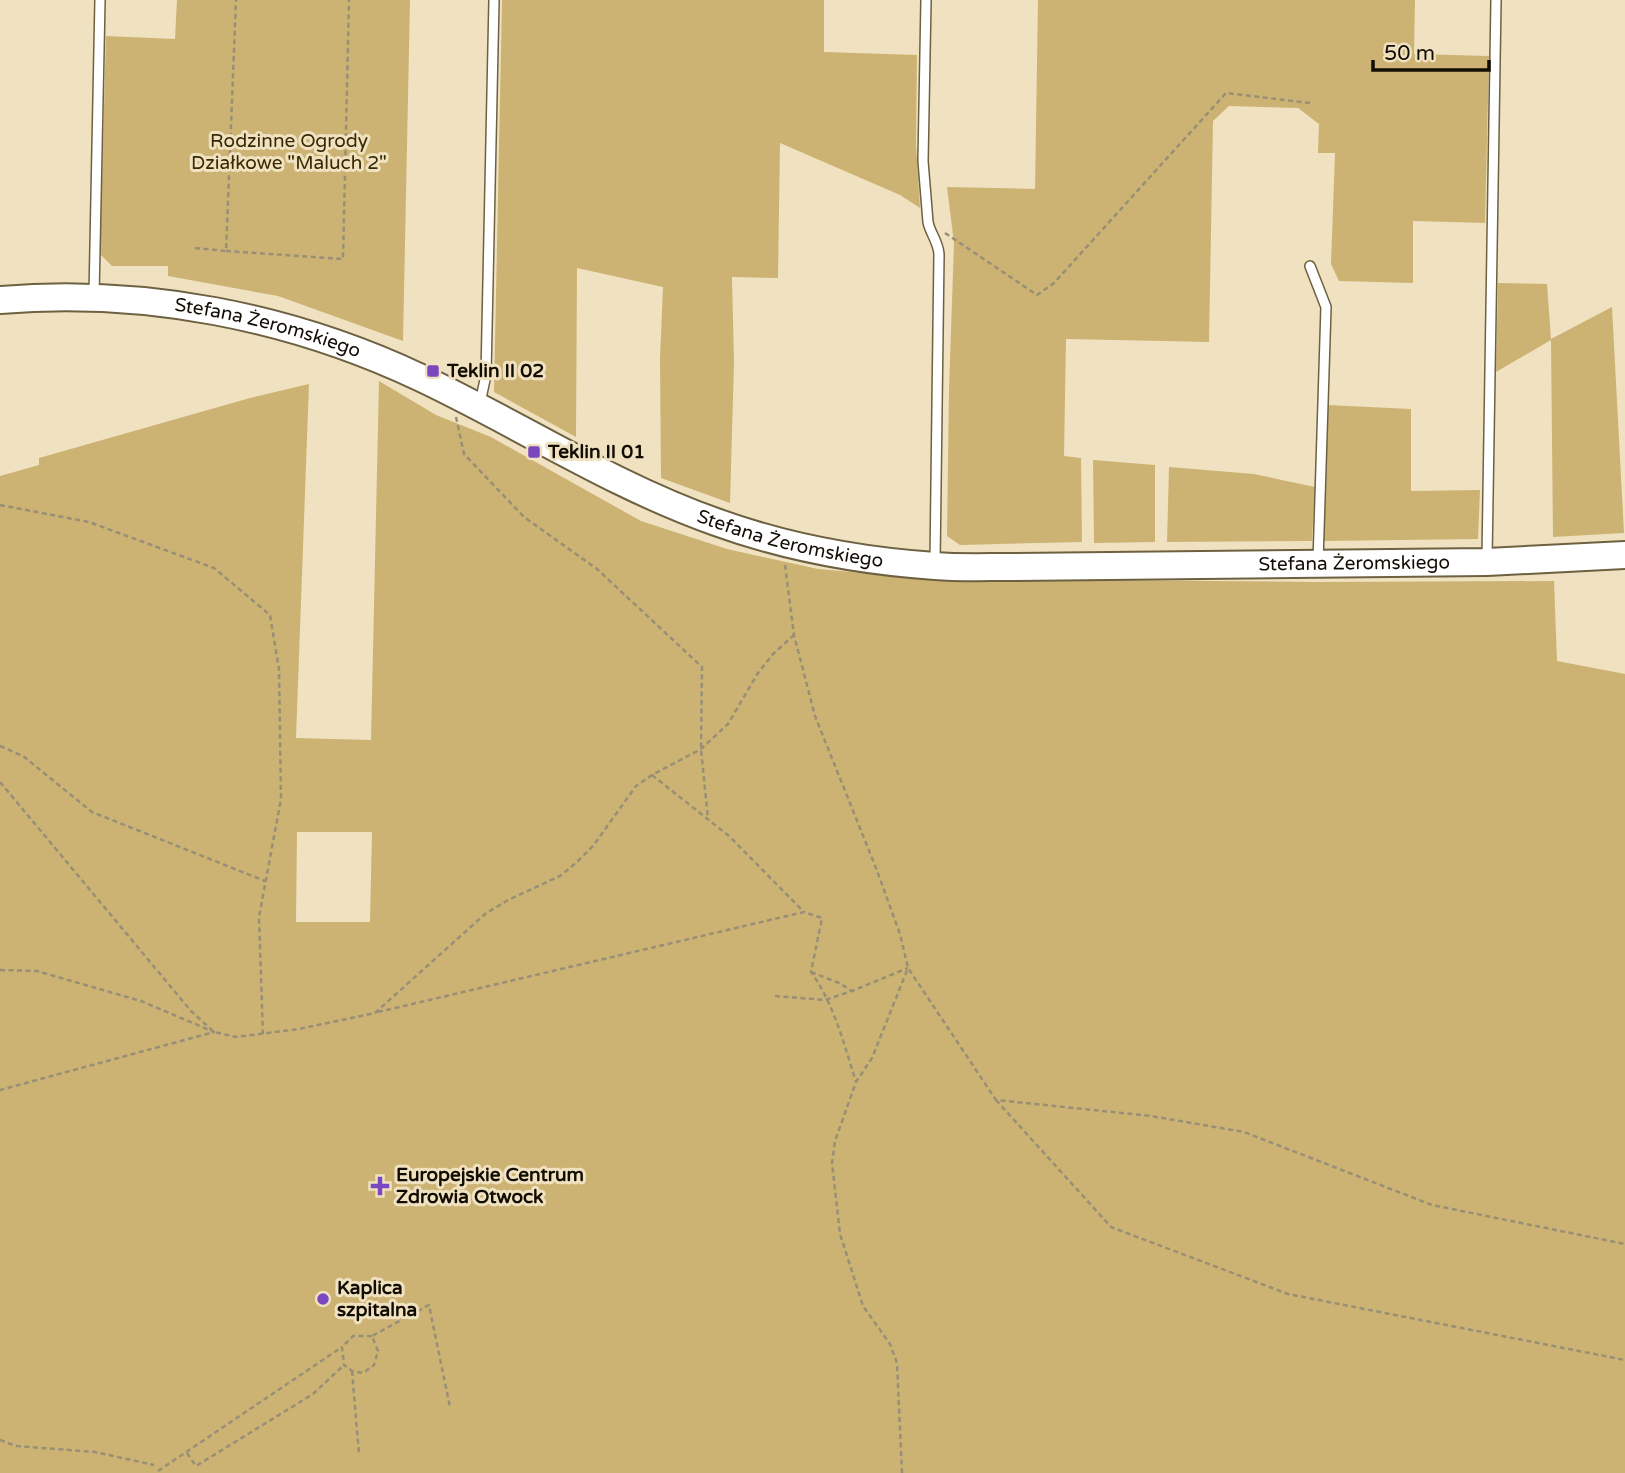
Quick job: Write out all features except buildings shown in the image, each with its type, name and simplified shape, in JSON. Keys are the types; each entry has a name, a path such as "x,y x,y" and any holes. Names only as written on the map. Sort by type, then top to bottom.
{"main road":[{"name":"Stefana Żeromskiego","path":"0,300 93,297 181,305 277,324 362,352 661,501 719,523 783,541 857,556 935,566 1487,562 1625,555"}],"lane":[{"path":"93,297 100,0"},
{"path":"471,404 484,392 486,375 494,0"},
{"path":"926,0 923,161 929,229 937,242 939,254 935,566"},
{"path":"1487,562 1496,0"},
{"path":"1310,266 1326,307 1318,563"}],"path":[{"path":"226,251 236,0"},
{"path":"195,248 343,259 349,0"},
{"path":"928,222 1037,295 1054,283 1226,93 1310,103"},
{"path":"471,404 454,420 464,454 524,517 597,569 702,667 701,749 708,819"},
{"path":"0,505 89,522 214,568 270,615 279,669 281,799 259,917 262,1035"},
{"path":"783,541 794,635 815,716 876,868 900,934 908,968 996,1100 1111,1227 1288,1294 1625,1360"},
{"path":"375,1013 485,914 560,876 577,862 593,846 636,786 701,749 728,724 758,673 773,654 794,635"},
{"path":"0,746 23,756 92,812 265,881"},
{"path":"652,775 729,836 804,912 822,918 811,972 823,990 825,1000 839,1027 856,1082"},
{"path":"0,782 191,1011 214,1032"},
{"path":"0,970 37,971 141,1001 214,1032 236,1037 262,1035 375,1013 804,912"},
{"path":"775,996 825,1000 852,992 908,968"},
{"path":"902,1473 897,1363 890,1344 863,1306 839,1234 832,1163 835,1141 856,1082 872,1058 908,968"},
{"path":"811,972 852,992"},
{"path":"0,1090 214,1032"},
{"path":"996,1100 1151,1116 1244,1132 1432,1205 1625,1244"},
{"path":"158,1471 342,1347 354,1336 372,1336 429,1305 450,1407"},
{"path":"342,1347 345,1365 352,1371 363,1373 374,1365 378,1351 372,1336"},
{"path":"187,1453 197,1466 313,1394 345,1365"},
{"path":"352,1371 359,1454"},
{"path":"0,1440 16,1446 95,1452 154,1465"}],"green space":[{"name":"Rodzinne Ogrody Działkowe \"Maluch 2\"","path":"177,0 410,0 403,341 278,296 168,276 168,266 112,266 100,254 106,36 175,39"},
{"path":"502,0 824,0 824,52 917,55 916,145 920,208 900,195 780,143 778,278 732,277 734,363 730,503 661,478 660,359 663,287 577,268 576,437 494,392"},
{"path":"1038,0 1415,0 1414,54 1489,56 1485,223 1413,221 1413,283 1339,281 1331,264 1335,153 1318,153 1319,124 1298,108 1229,106 1213,121 1209,342 1066,339 1064,456 1081,458 1082,542 960,545 947,536 954,243 947,187 1035,189"},
{"path":"1498,283 1547,284 1551,339 1612,307 1624,533 1553,537 1551,340 1496,372"},
{"path":"379,381 436,415 491,437 641,521 727,549 818,569 908,577 991,579 1554,581 1557,661 1625,674 1625,1473 0,1473 0,476 39,465 39,458 309,384 296,738 371,740","holes":["297,832 372,832 370,922 296,922"]},
{"path":"1327,405 1411,409 1411,491 1480,490 1478,539 1324,541"},
{"path":"1093,460 1155,465 1155,542 1094,543"},
{"path":"1169,467 1254,474 1315,487 1312,541 1167,542"}],"place":[{"name":"Teklin II 02","path":"433,371"},
{"name":"Teklin II 01","path":"534,452"},
{"name":"Europejskie Centrum Zdrowia Otwock","path":"380,1186"},
{"name":"Kaplica szpitalna","path":"323,1299"}]}
